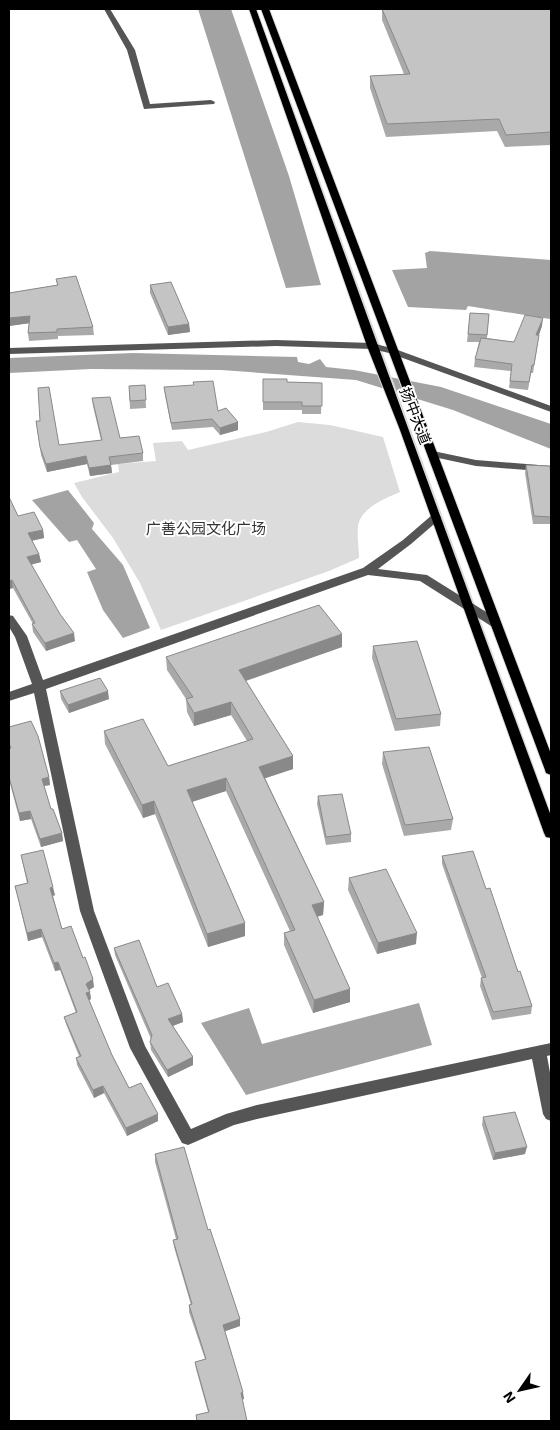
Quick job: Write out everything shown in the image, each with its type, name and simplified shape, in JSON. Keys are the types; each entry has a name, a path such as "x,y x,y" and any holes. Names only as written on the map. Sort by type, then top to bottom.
{"main road":[{"name":"扬中大道","path":"252,9 372,346 414,454 466,605 551,833"},
{"name":"扬中大道","path":"265,9 551,770"},
{"path":"414,454 433,454"}],"street":[{"path":"107,9 131,50 148,107 211,102"},
{"path":"9,351 276,343 372,346 392,351 551,409"},
{"path":"433,454 476,463 551,469"},
{"path":"9,697 368,571 407,542 436,517"},
{"path":"368,571 422,578 495,623"},
{"path":"9,619 21,636 39,686 87,911 138,1048 188,1138 232,1119 256,1112 545,1050 551,1114"}],"green space":[{"name":"广善公园文化广场","path":"298,422 330,425 383,437 400,492 376,503 362,516 358,530 359,558 329,571 161,630 140,583 113,538 82,497 74,483 119,472 118,464 156,461 153,443 182,441 188,450 266,432"}],"shaded area":[{"path":"198,9 231,9 289,176 321,285 286,288"},
{"path":"430,251 551,260 550,319 468,306 466,310 408,307 392,270 427,268 425,253"},
{"path":"133,353 297,357 298,362 309,364 320,359 326,367 354,370 441,387 551,424 551,449 453,410 356,380 221,370 91,369 9,373 9,358"},
{"path":"68,490 94,523 92,529 123,565 150,628 123,638 103,610 87,572 96,569 77,540 69,542 32,500"},
{"path":"419,1003 432,1045 246,1095 201,1023 249,1008 262,1044"}],"building":[{"path":"382,9 551,9 551,132 506,135 499,119 387,124 370,76 410,74"},
{"path":"76,276 93,327 57,329 57,332 28,333 30,316 9,318 9,293 58,285 56,279"},
{"path":"171,282 189,324 168,327 150,285"},
{"path":"470,313 489,314 487,335 468,334"},
{"path":"525,315 543,318 536,335 539,335 534,365 532,365 529,382 510,381 512,364 475,359 481,338 514,342"},
{"path":"263,379 287,379 287,382 322,383 322,406 302,406 302,402 263,402"},
{"path":"213,381 218,411 226,408 238,422 220,428 212,419 171,423 164,387 194,385 193,382"},
{"path":"145,385 146,400 130,401 129,386"},
{"path":"49,387 59,445 102,440 92,398 110,397 120,438 139,436 143,453 109,457 111,465 89,468 86,456 46,464 40,447 36,421 40,421 38,388"},
{"path":"526,465 550,466 551,517 534,516"},
{"path":"9,497 18,516 34,512 43,530 28,533 39,554 27,557 60,614 74,633 45,643 32,624 35,623 12,580 9,581"},
{"path":"319,605 342,634 239,670 293,756 259,767 324,902 312,905 350,989 314,1000 284,933 295,930 226,778 187,790 245,923 207,934 154,801 142,805 104,731 143,719 168,766 253,739 231,702 194,713 186,699 193,697 166,657"},
{"path":"417,641 441,714 396,719 373,646"},
{"path":"100,678 108,691 68,705 60,691"},
{"path":"31,721 38,736 49,777 42,779 51,809 53,809 62,833 40,839 30,811 19,813 9,777 9,749 11,748 9,743 9,727"},
{"path":"429,747 453,819 405,825 383,752"},
{"path":"342,794 351,834 326,837 318,796"},
{"path":"43,850 53,887 50,888 62,929 71,926 83,958 85,957 93,979 86,984 90,992 86,993 112,1055 129,1088 141,1083 158,1114 126,1128 103,1086 93,1090 76,1058 81,1056 64,1017 77,1012 58,962 54,963 41,929 27,933 15,886 28,883 21,855"},
{"path":"473,851 486,889 490,888 518,972 520,971 532,1006 493,1012 481,978 486,977 442,856"},
{"path":"386,869 417,933 378,943 349,878"},
{"path":"139,940 157,987 168,983 182,1014 168,1019 193,1057 167,1070 150,1042 152,1035 114,948"},
{"path":"515,1112 527,1147 495,1153 483,1117"},
{"path":"184,1147 208,1230 210,1229 240,1319 223,1325 243,1392 241,1393 247,1421 197,1421 196,1415 209,1412 195,1362 206,1359 189,1305 192,1304 173,1240 178,1239 155,1154"}]}
